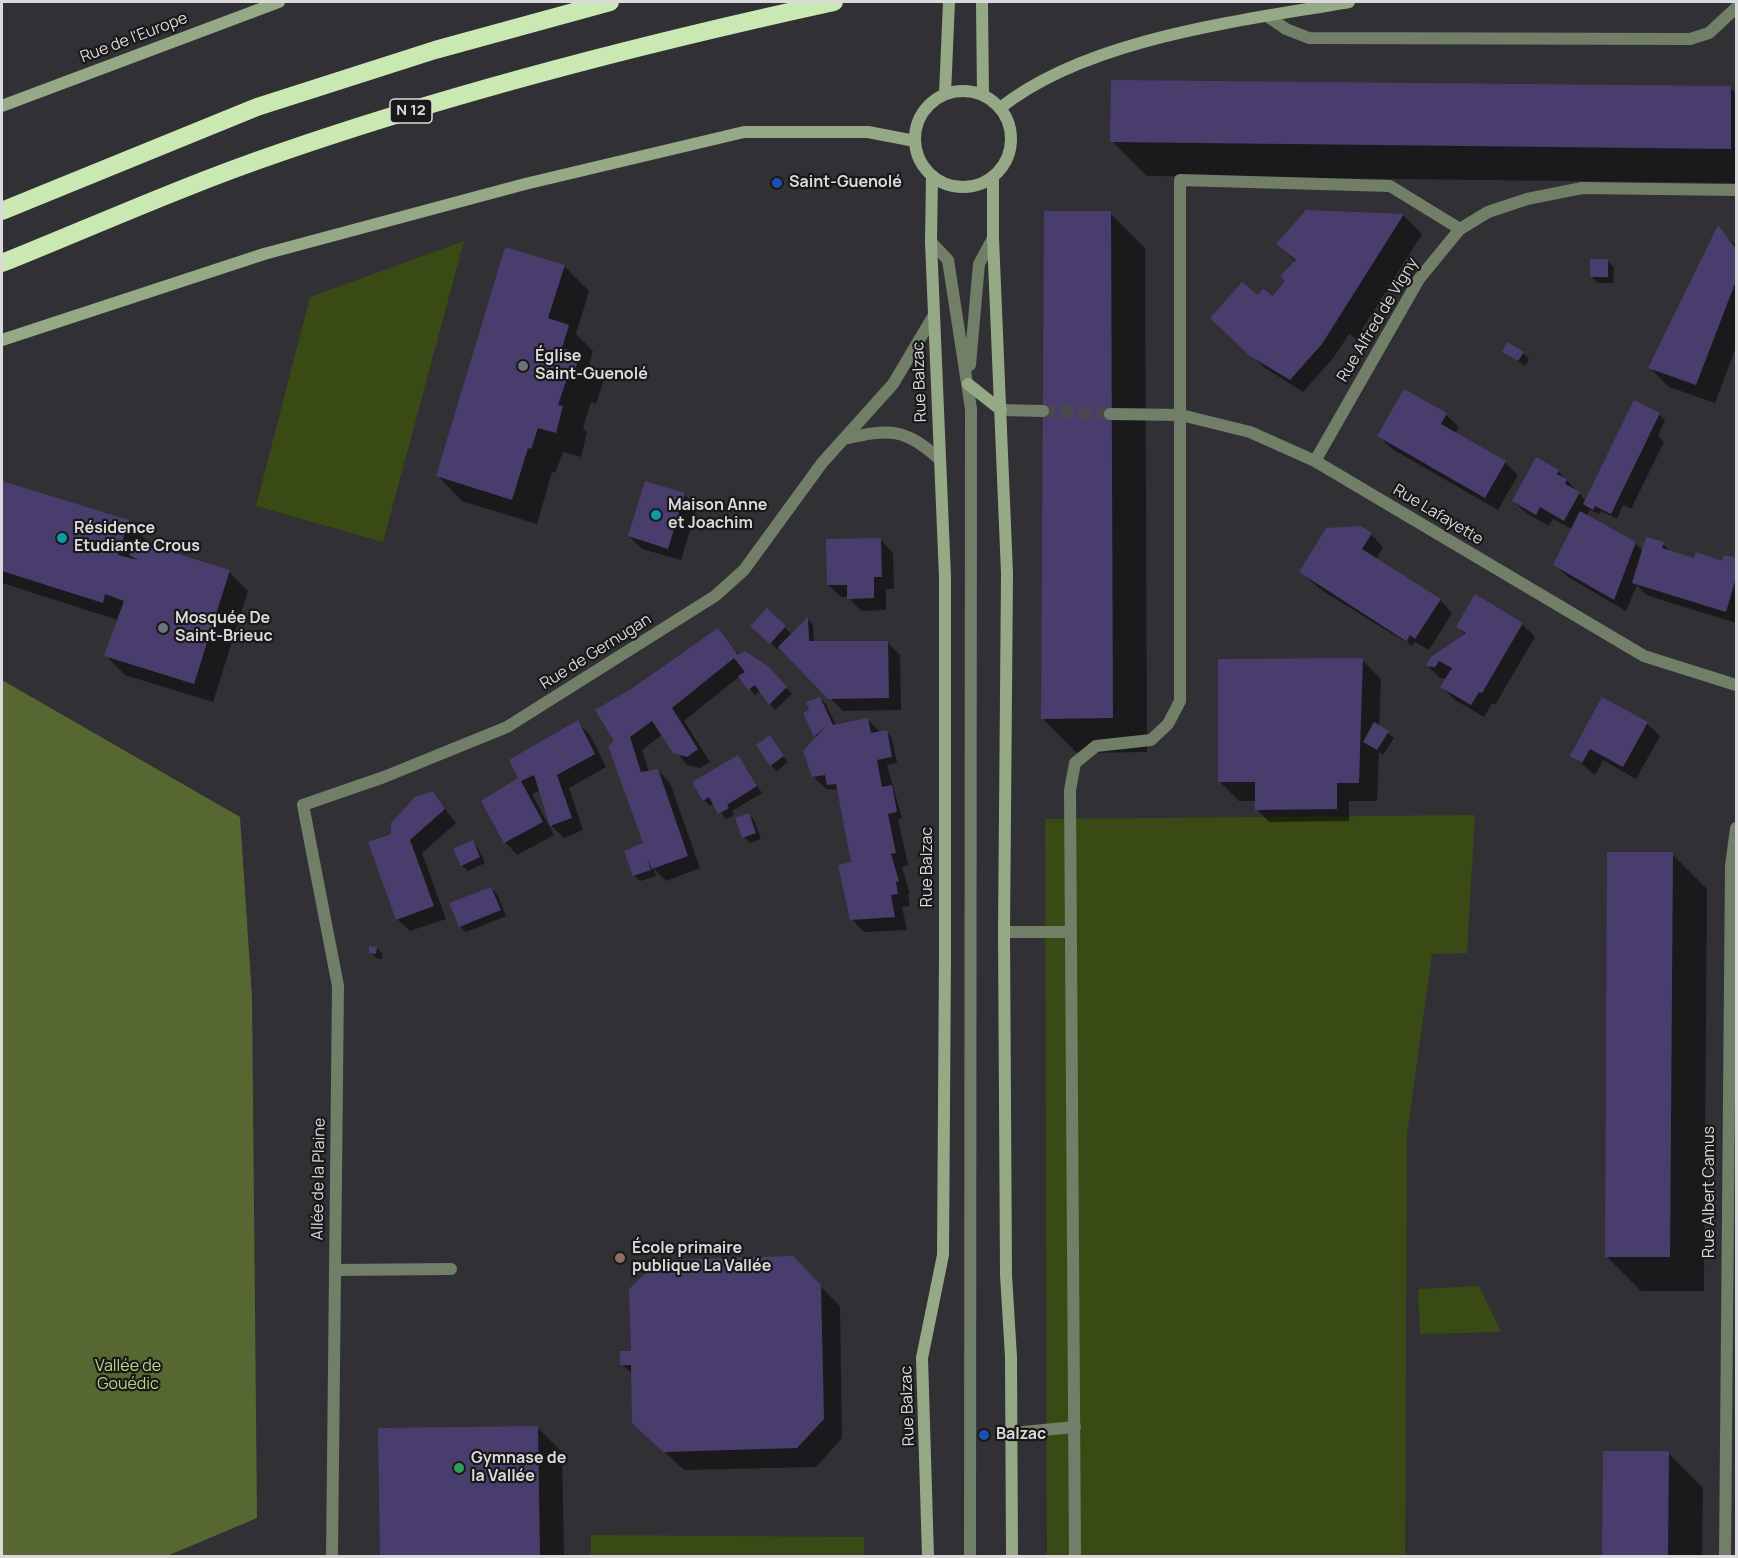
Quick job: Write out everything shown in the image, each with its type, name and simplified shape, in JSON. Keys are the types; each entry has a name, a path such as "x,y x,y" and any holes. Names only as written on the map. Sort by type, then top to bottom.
{"highway":[{"path":"2,211 257,107 435,50 610,2"},
{"name":"N 12","path":"2,263 278,153 450,98 657,41 834,2"}],"street":[{"name":"Rue de l'Europe","path":"2,106 279,2"},
{"path":"945,94 949,2"},
{"path":"982,2 980,44 983,95"},
{"path":"1000,108 1019,93 1096,57 1136,43 1349,2"},
{"path":"1267,16 1286,29 1309,38 1690,39 1709,33 1737,8"},
{"path":"963,91 983,95 1000,108 1008,121 1011,136 1010,151 1004,165 993,177 984,183 963,188 951,186 932,176 923,166 915,141 916,127 922,113 932,102 945,94 963,91"},
{"path":"2,340 264,254 525,184 744,132 868,132 915,141"},
{"name":"Rue Balzac","path":"928,1557 922,1358 944,1243 945,577 931,242 932,176"},
{"path":"993,177 993,238 1007,573 1004,932 1006,1275 1011,1357 1012,1557"},
{"path":"1075,1557 1070,790 1075,763 1096,746 1151,740 1168,724 1179,701 1180,180 1390,186 1460,229"},
{"name":"Rue Alfred de Vigny","path":"1315,461 1419,279 1460,229 1488,212 1527,199 1582,188 1737,190"},
{"path":"970,1557 972,543 968,384 979,264 993,238"},
{"path":"931,242 948,260 968,384 1001,410 1043,411"},
{"name":"Rue de Gernugan","path":"303,805 384,777 507,727 715,596 744,570 822,463 893,384 934,315"},
{"name":"Rue Lafayette","path":"1110,414 1181,415 1250,432 1315,461 1644,656 1737,685"},
{"path":"844,439 878,431 896,432 922,443 940,460"},
{"name":"Allée de la Plaine","path":"303,805 338,986 332,1557"},
{"name":"Rue Albert Camus","path":"1725,1557 1726,1155 1731,866 1737,828"},
{"path":"1004,932 1071,932"},
{"path":"335,1270 451,1269"},
{"path":"1012,1433 1075,1427"}],"green space":[{"path":"464,241 383,542 256,506 310,297"},
{"name":"Vallée de Gouédic","path":"2,680 240,817 252,997 257,1518 167,1556 2,1556"},
{"path":"1475,815 1467,953 1432,954 1407,1135 1405,1556 1047,1556 1045,819"},
{"path":"1479,1286 1501,1332 1420,1334 1418,1289"},
{"path":"591,1535 864,1537 864,1556 591,1556"}],"building":[{"path":"1111,80 1731,86 1731,149 1110,142"},
{"path":"1306,210 1404,214 1322,344 1290,380 1250,356 1210,318 1242,282 1258,295 1263,289 1273,296 1285,281 1280,276 1296,260 1276,244"},
{"path":"1044,211 1111,211 1113,718 1041,719"},
{"path":"1718,225 1736,249 1736,281 1696,385 1648,368"},
{"name":"Église Saint-Guenolé","path":"505,247 565,265 548,318 569,325 562,348 580,353 572,380 567,378 558,405 563,406 556,433 538,428 531,449 528,448 512,500 436,476"},
{"path":"1590,259 1608,259 1608,277 1590,277"},
{"path":"1507,342 1524,352 1518,361 1502,352"},
{"path":"1404,389 1447,413 1441,424 1506,461 1485,498 1377,436"},
{"path":"1634,400 1660,413 1611,514 1595,506 1593,510 1583,504"},
{"path":"1536,457 1559,470 1557,474 1567,479 1565,484 1580,492 1564,521 1540,507 1536,515 1512,501"},
{"path":"2,481 129,520 118,555 138,560 129,555 136,541 230,570 194,684 104,656 124,601 105,594 103,603 2,571"},
{"name":"Maison Anne et Joachim","path":"645,481 685,493 668,549 628,536"},
{"path":"1580,511 1636,542 1614,600 1553,565"},
{"path":"1361,526 1372,533 1362,549 1441,599 1415,639 1410,635 1406,641 1299,572 1326,528"},
{"path":"1646,537 1664,542 1662,548 1694,558 1696,552 1722,561 1724,555 1736,558 1736,578 1726,612 1632,583"},
{"path":"881,538 882,577 874,577 874,598 847,599 847,585 827,585 826,539"},
{"path":"1475,594 1523,623 1482,693 1479,692 1471,705 1440,687 1452,668 1439,661 1435,667 1426,666 1431,657 1466,633 1456,627"},
{"path":"767,608 786,626 770,644 750,626"},
{"path":"808,617 809,641 888,641 889,698 828,699 778,647"},
{"path":"718,628 738,655 745,651 769,667 787,687 769,705 755,685 748,690 738,676 745,672 734,658 672,708 698,749 687,757 673,753 652,721 630,737 641,772 658,769 688,856 652,869 647,858 651,870 633,876 624,851 643,843 608,746 614,741 595,710 631,689"},
{"path":"1363,658 1359,783 1337,783 1337,809 1255,810 1255,782 1218,782 1218,659"},
{"path":"820,697 833,725 868,718 871,733 887,730 892,757 877,760 882,787 892,785 897,812 888,814 896,853 891,854 899,881 896,882 898,894 891,895 895,917 850,920 838,865 851,862 836,784 827,785 825,775 812,777 803,751 826,726 814,737 803,713 809,710 806,702"},
{"path":"1602,697 1648,722 1623,767 1590,749 1582,763 1570,756"},
{"path":"578,720 595,754 557,775 572,818 550,826 534,775 521,781 543,822 504,843 481,801 518,778 509,760"},
{"path":"1374,722 1389,731 1377,750 1363,742"},
{"path":"770,735 784,756 770,766 756,745"},
{"path":"738,755 757,786 727,805 729,808 718,814 709,797 703,801 692,782"},
{"path":"433,791 445,809 410,840 434,906 396,920 368,842 391,834 391,823 415,797"},
{"path":"749,813 756,833 742,838 735,818"},
{"path":"473,840 480,857 461,866 453,849"},
{"path":"1607,852 1673,852 1670,1257 1605,1257"},
{"path":"491,887 501,910 459,927 449,903"},
{"path":"369,946 377,947 376,954 369,953"},
{"path":"793,1256 821,1285 824,1419 797,1448 663,1452 632,1423 631,1365 620,1365 620,1351 631,1351 629,1289 659,1260"},
{"name":"Gymnase de la Vallée","path":"538,1426 540,1556 380,1556 378,1428"},
{"path":"1603,1451 1669,1451 1668,1556 1602,1556"}],"tunnel":[{"path":"1043,411 1110,414"}],"place":[{"name":"Saint-Guenolé","path":"777,183"},
{"name":"Église Saint-Guenolé","path":"523,366"},
{"name":"Maison Anne et Joachim","path":"656,515"},
{"name":"Résidence Etudiante Crous","path":"62,538"},
{"name":"Mosquée De Saint-Brieuc","path":"163,628"},
{"name":"École primaire publique La Vallée","path":"620,1258"},
{"name":"Balzac","path":"984,1435"},
{"name":"Gymnase de la Vallée","path":"459,1468"}]}
